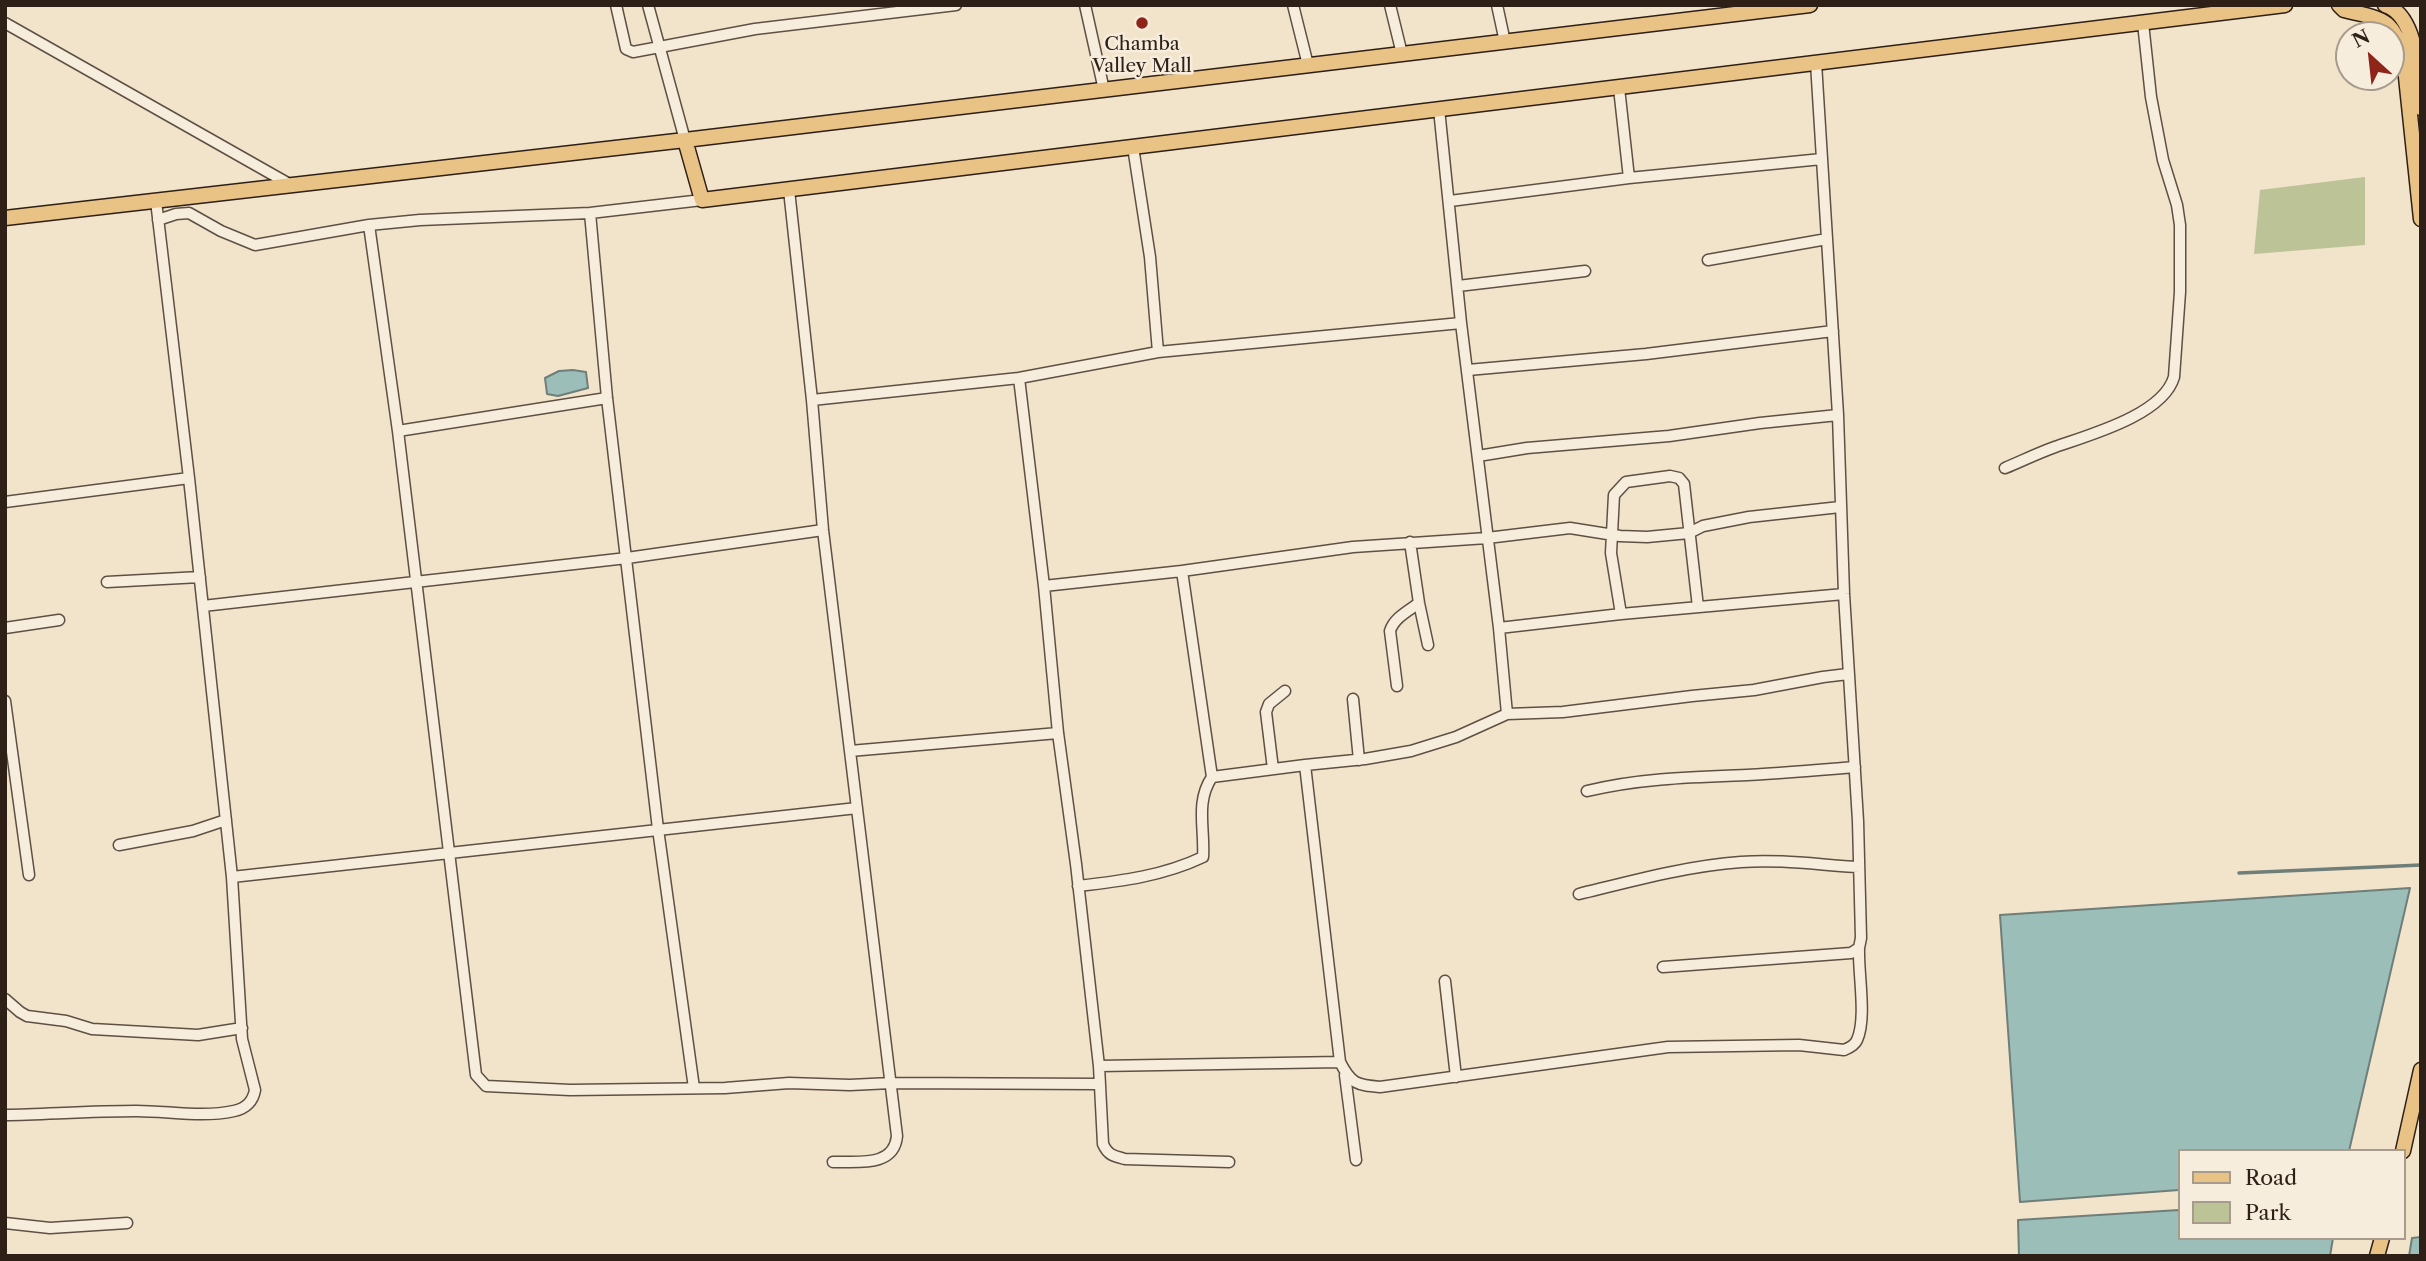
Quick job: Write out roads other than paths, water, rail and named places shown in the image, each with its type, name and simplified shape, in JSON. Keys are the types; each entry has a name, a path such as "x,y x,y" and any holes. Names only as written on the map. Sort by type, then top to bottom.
{"main road":[{"path":"5,218 685,140 1810,5"},
{"path":"685,140 702,200 2284,5"},
{"path":"2339,5 2344,10 2384,20 2401,44 2421,219"},
{"path":"2391,6 2404,20 2411,34 2421,108"},
{"path":"2403,1149 2421,1070"}],"street":[{"path":"616,5 626,49 629,51 755,29 956,5"},
{"path":"648,5 685,140"},
{"path":"1085,5 1104,90"},
{"path":"1293,5 1308,65"},
{"path":"1390,5 1402,54"},
{"path":"1496,5 1505,42"},
{"path":"5,23 291,185"},
{"path":"2005,468 2105,430 2134,415 2169,390 2174,377 2180,292 2180,225 2151,97 2143,23"},
{"path":"1342,1067 1354,1082 1380,1087 1668,1047 1799,1045 1844,1050 1857,1041 1862,1014 1858,971 1861,939 1855,767 1844,594 1838,415 1816,63"},
{"path":"1619,88 1629,178"},
{"path":"1439,109 1507,714"},
{"path":"1133,147 1150,257 1158,352"},
{"path":"1450,201 1629,178 1822,159"},
{"path":"789,190 823,530 897,1136 894,1149 884,1158 833,1162"},
{"path":"158,220 188,213 255,245 369,225 420,220 590,213 702,200"},
{"path":"5,1115 137,1111 209,1115 235,1111 250,1103 256,1090 243,1048 232,877 156,201"},
{"path":"590,213 607,398 659,829 694,1088"},
{"path":"369,225 398,431 476,1075 480,1081 486,1086 570,1090 755,1087 789,1083 1099,1084"},
{"path":"1708,260 1827,239"},
{"path":"1458,286 1585,271"},
{"path":"812,400 1019,379 1158,352 1461,323"},
{"path":"1468,370 1646,354 1833,331"},
{"path":"1019,379 1044,586 1058,733 1099,1066 1103,1144 1112,1156 1125,1159 1229,1162"},
{"path":"398,431 607,398"},
{"path":"1478,456 1838,415"},
{"path":"1621,614 1611,553 1614,495 1626,482 1670,476 1679,478 1684,484 1695,562 1698,607"},
{"path":"5,502 189,478"},
{"path":"1044,586 1182,571 1353,547 1487,538 1570,528 1610,535 1647,537 1689,533 1703,526 1749,517 1840,506"},
{"path":"203,606 627,558 823,530"},
{"path":"1409,542 1428,645"},
{"path":"1078,886 1146,877 1203,857 1201,804 1203,792 1212,778 1182,571"},
{"path":"107,582 200,577"},
{"path":"1499,628 1844,594"},
{"path":"1397,686 1390,631 1397,619 1419,603"},
{"path":"5,628 59,620"},
{"path":"1212,778 1411,751 1456,737 1507,714 1563,712 1692,695 1754,690 1848,674"},
{"path":"1273,769 1266,712 1269,704 1285,691"},
{"path":"1353,699 1359,760"},
{"path":"5,701 29,875"},
{"path":"850,751 1058,733"},
{"path":"1305,765 1356,1160"},
{"path":"1587,792 1670,778 1855,767"},
{"path":"232,877 857,808"},
{"path":"120,845 193,831 226,820"},
{"path":"1579,894 1693,867 1742,862 1792,862 1859,867"},
{"path":"1663,967 1851,953 1859,948"},
{"path":"1446,981 1456,1077"},
{"path":"5,999 27,1016 66,1020 92,1029 198,1035 242,1028"},
{"path":"1099,1066 1342,1067"},
{"path":"5,1223 50,1228 127,1223"}],"water":[{"path":"559,371 586,372 588,388 558,396 547,394 545,378"},
{"path":"2410,888 2349,1149 2178,1149 2178,1190 2020,1202 2000,915"},
{"path":"2178,1210 2178,1240 2333,1240 2330,1256 2019,1256 2018,1220"},
{"path":"2421,1237 2421,1256 2409,1256 2412,1238"}],"waterway":[{"path":"2239,873 2421,865"}],"place":[{"name":"Chamba Valley Mall","path":"1142,23"}]}
